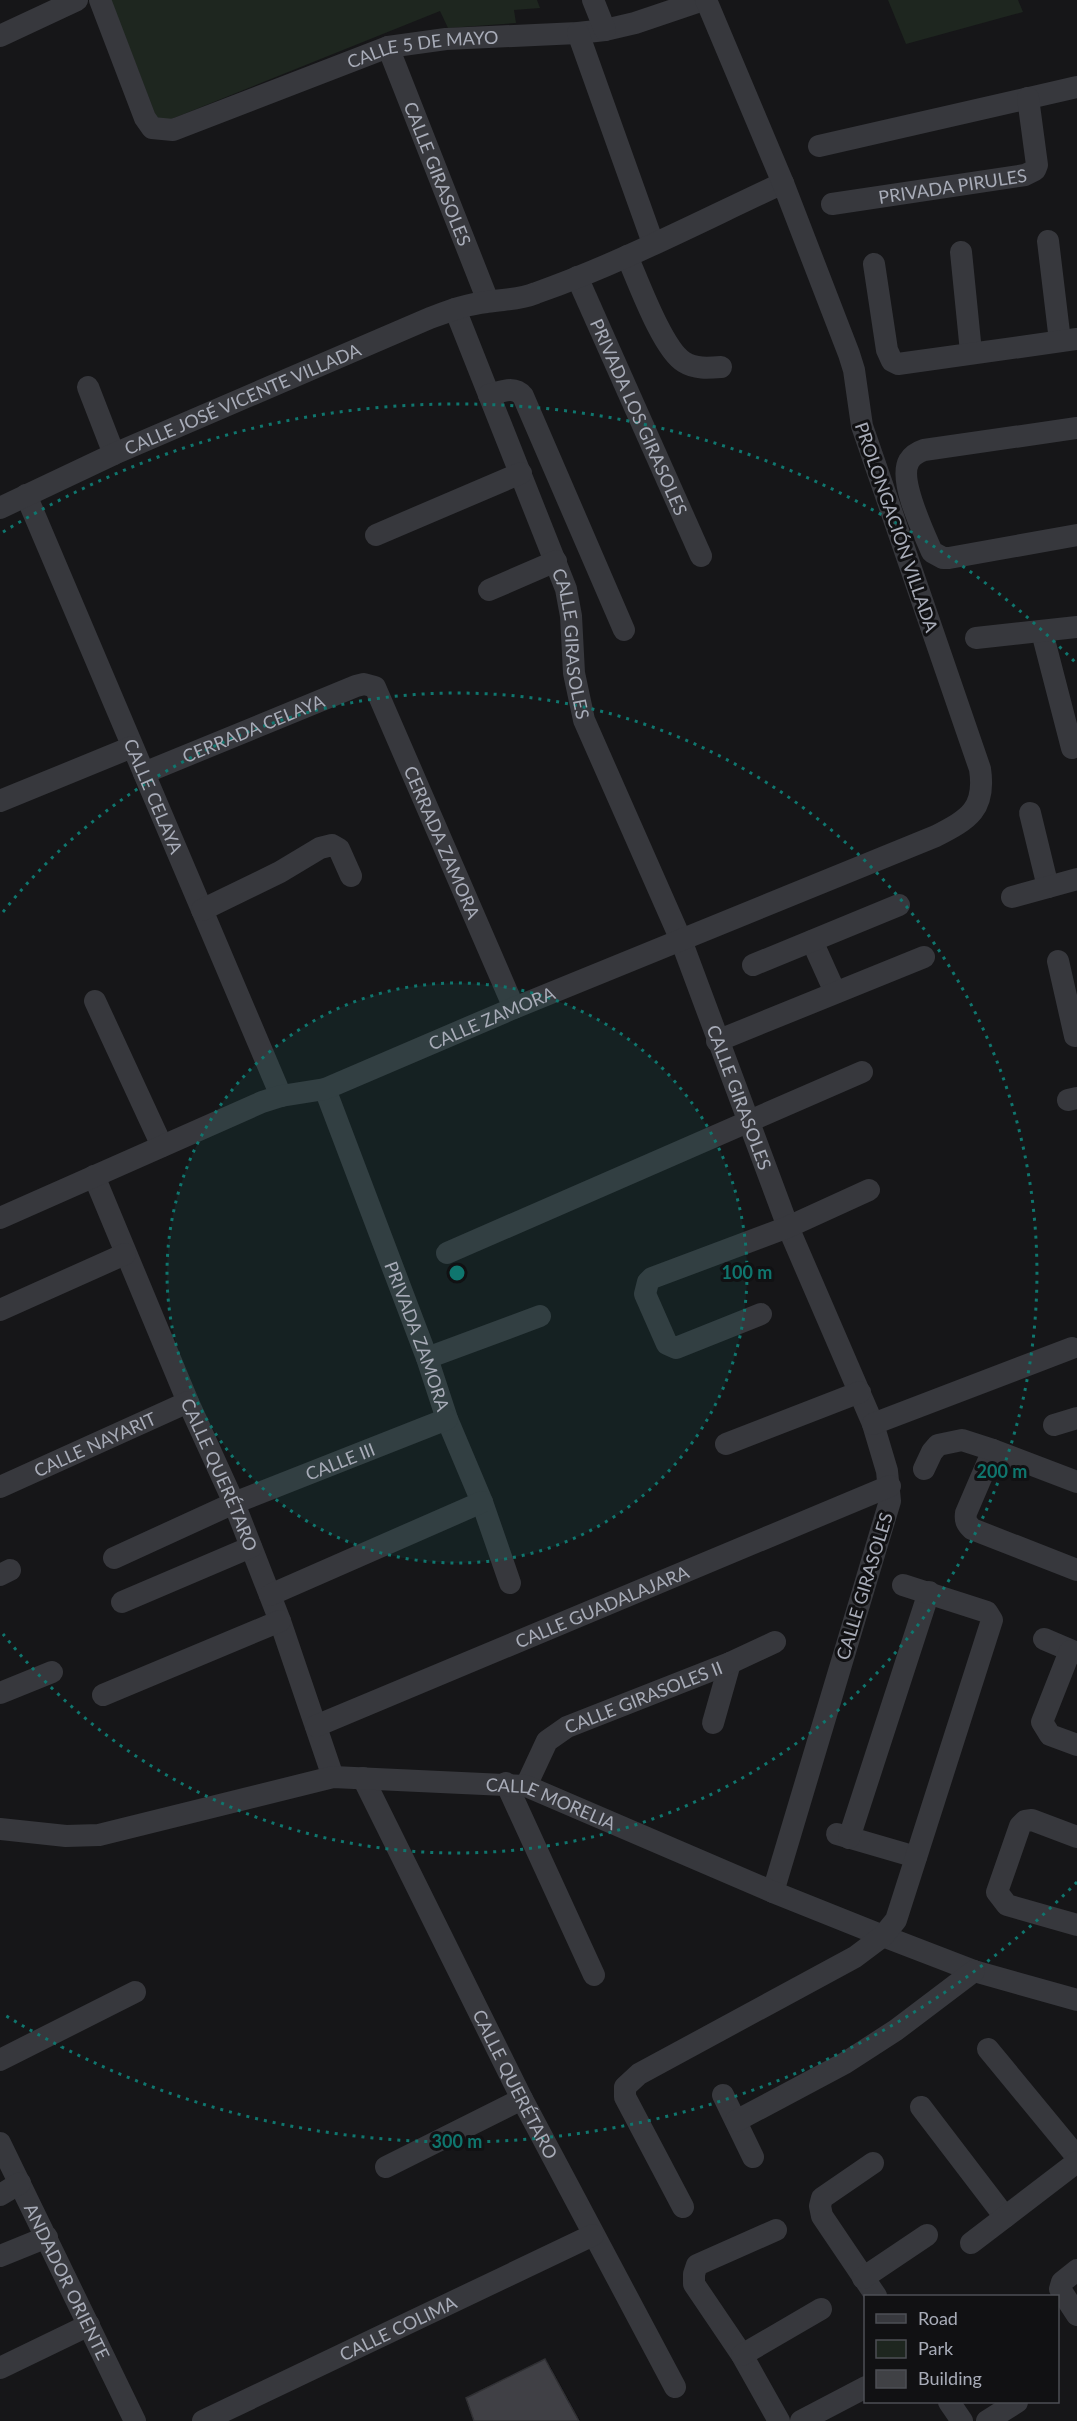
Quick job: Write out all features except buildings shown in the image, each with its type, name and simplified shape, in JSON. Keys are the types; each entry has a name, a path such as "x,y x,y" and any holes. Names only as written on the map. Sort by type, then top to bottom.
{"street":[{"path":"0,36 77,0"},
{"name":"CALLE 5 DE MAYO","path":"100,0 145,118 152,128 173,130 388,47 446,39 605,30 635,23 704,0"},
{"path":"593,0 605,30"},
{"name":"PROLONGACIÓN VILLADA","path":"704,0 783,183 849,354 854,370 862,426 980,769 983,788 978,804"},
{"path":"578,33 654,243"},
{"name":"CALLE GIRASOLES","path":"388,47 488,302"},
{"path":"819,146 1077,87"},
{"name":"PRIVADA PIRULES","path":"832,204 1025,175 1035,170 1037,165 1028,98"},
{"path":"488,302 516,300 577,277 783,183"},
{"path":"874,264 887,350 892,361 903,365 972,352 1068,340 1048,241"},
{"path":"961,252 972,352"},
{"path":"627,256 668,348 683,362 693,366 720,367"},
{"name":"PRIVADA LOS GIRASOLES","path":"577,277 701,556"},
{"name":"CALLE JOSÉ VICENTE VILLADA","path":"0,508 114,454 455,309 488,302"},
{"name":"CALLE GIRASOLES","path":"455,309 566,589 574,673 584,720 681,940 788,1227 873,1424 890,1486 890,1501 773,1892"},
{"path":"88,387 114,454"},
{"path":"489,394 516,390 523,396 624,630"},
{"path":"1077,428 924,450 909,461 906,470 907,483 914,505 935,555 949,558 1077,536"},
{"path":"376,535 521,473"},
{"name":"CALLE CELAYA","path":"26,495 281,1096"},
{"path":"489,590 556,561"},
{"path":"976,638 1077,627"},
{"path":"1042,632 1072,748"},
{"name":"CERRADA CELAYA","path":"144,773 364,684"},
{"name":"CERRADA ZAMORA","path":"364,684 375,687 514,1008"},
{"path":"0,801 132,747"},
{"name":"CALLE ZAMORA","path":"2,1211 94,1176 262,1102 281,1096 326,1089 514,1008 936,836 954,826 978,804"},
{"path":"1030,813 1048,887"},
{"path":"202,910 280,872 320,849 333,845 339,849 351,876"},
{"path":"1012,897 1077,879"},
{"path":"753,965 899,906"},
{"path":"812,941 835,992"},
{"path":"717,1041 924,957"},
{"path":"1058,961 1070,1038"},
{"path":"95,1001 162,1146"},
{"path":"447,1253 747,1120 862,1072"},
{"name":"PRIVADA ZAMORA","path":"326,1089 428,1358 447,1419 482,1502 510,1583"},
{"name":"CALLE QUERÉTARO","path":"94,1176 188,1402 234,1503 280,1622 333,1777"},
{"path":"762,1314 676,1348 667,1344 645,1293 646,1287 652,1278 788,1227 869,1190"},
{"path":"0,1310 125,1254"},
{"path":"428,1358 540,1316"},
{"path":"873,1424 1072,1348"},
{"path":"726,1444 860,1392"},
{"name":"CALLE NAYARIT","path":"0,1487 188,1402"},
{"path":"1054,1425 1077,1418"},
{"name":"CALLE III","path":"114,1558 234,1503 447,1419"},
{"path":"924,1468 938,1445 949,1441 968,1441 1077,1482"},
{"path":"993,1450 966,1513 965,1520 968,1525 972,1529 1077,1570"},
{"name":"CALLE GUADALAJARA","path":"316,1726 890,1486"},
{"path":"270,1595 482,1502"},
{"path":"122,1602 251,1547"},
{"path":"683,2207 626,2097 625,2087 639,2074 855,1957 883,1936 896,1920 992,1620 987,1612 903,1585"},
{"path":"916,1857 842,1836 929,1592"},
{"path":"103,1695 280,1622"},
{"path":"1044,1639 1074,1652 1042,1722 1050,1735 1077,1745"},
{"path":"730,1663 775,1642"},
{"name":"CALLE GIRASOLES II","path":"713,1723 730,1663"},
{"name":"CALLE GIRASOLES II","path":"516,1784 547,1741 557,1732 730,1663"},
{"path":"0,1693 52,1672"},
{"name":"CALLE MORELIA","path":"0,1829 66,1836 99,1835 333,1777 516,1784 883,1936 974,1971 1077,2000"},
{"name":"CALLE QUERÉTARO","path":"363,1778 522,2099 675,2387"},
{"path":"516,1784 594,1975"},
{"path":"1077,1837 1032,1820 1025,1821 1020,1826 997,1892 1007,1905 1077,1925"},
{"path":"736,2121 845,2063 896,2030 974,1971"},
{"path":"0,2060 135,1992"},
{"path":"988,2049 1077,2157"},
{"path":"723,2095 753,2157"},
{"path":"386,2168 522,2099"},
{"path":"921,2107 1005,2217"},
{"name":"ANDADOR ORIENTE","path":"0,2143 135,2421"},
{"path":"971,2243 1077,2162"},
{"path":"873,2163 822,2198 822,2216 875,2295"},
{"path":"0,2195 20,2183"},
{"path":"776,2230 697,2265 694,2284 742,2355 779,2421"},
{"name":"CALLE COLIMA","path":"203,2421 593,2235"},
{"path":"863,2278 927,2235"},
{"path":"0,2256 47,2237"},
{"path":"1077,2270 1062,2282 1060,2289 1077,2314"},
{"path":"742,2355 821,2309"},
{"path":"0,2368 89,2325"},
{"path":"801,2421 864,2388"},
{"path":"950,2403 963,2421"},
{"path":"987,2421 1015,2403"}],"green space":[{"path":"111,0 537,0 540,8 514,10 516,23 448,28 440,11 159,124"},
{"path":"888,0 1018,0 1023,12 906,44"}]}
